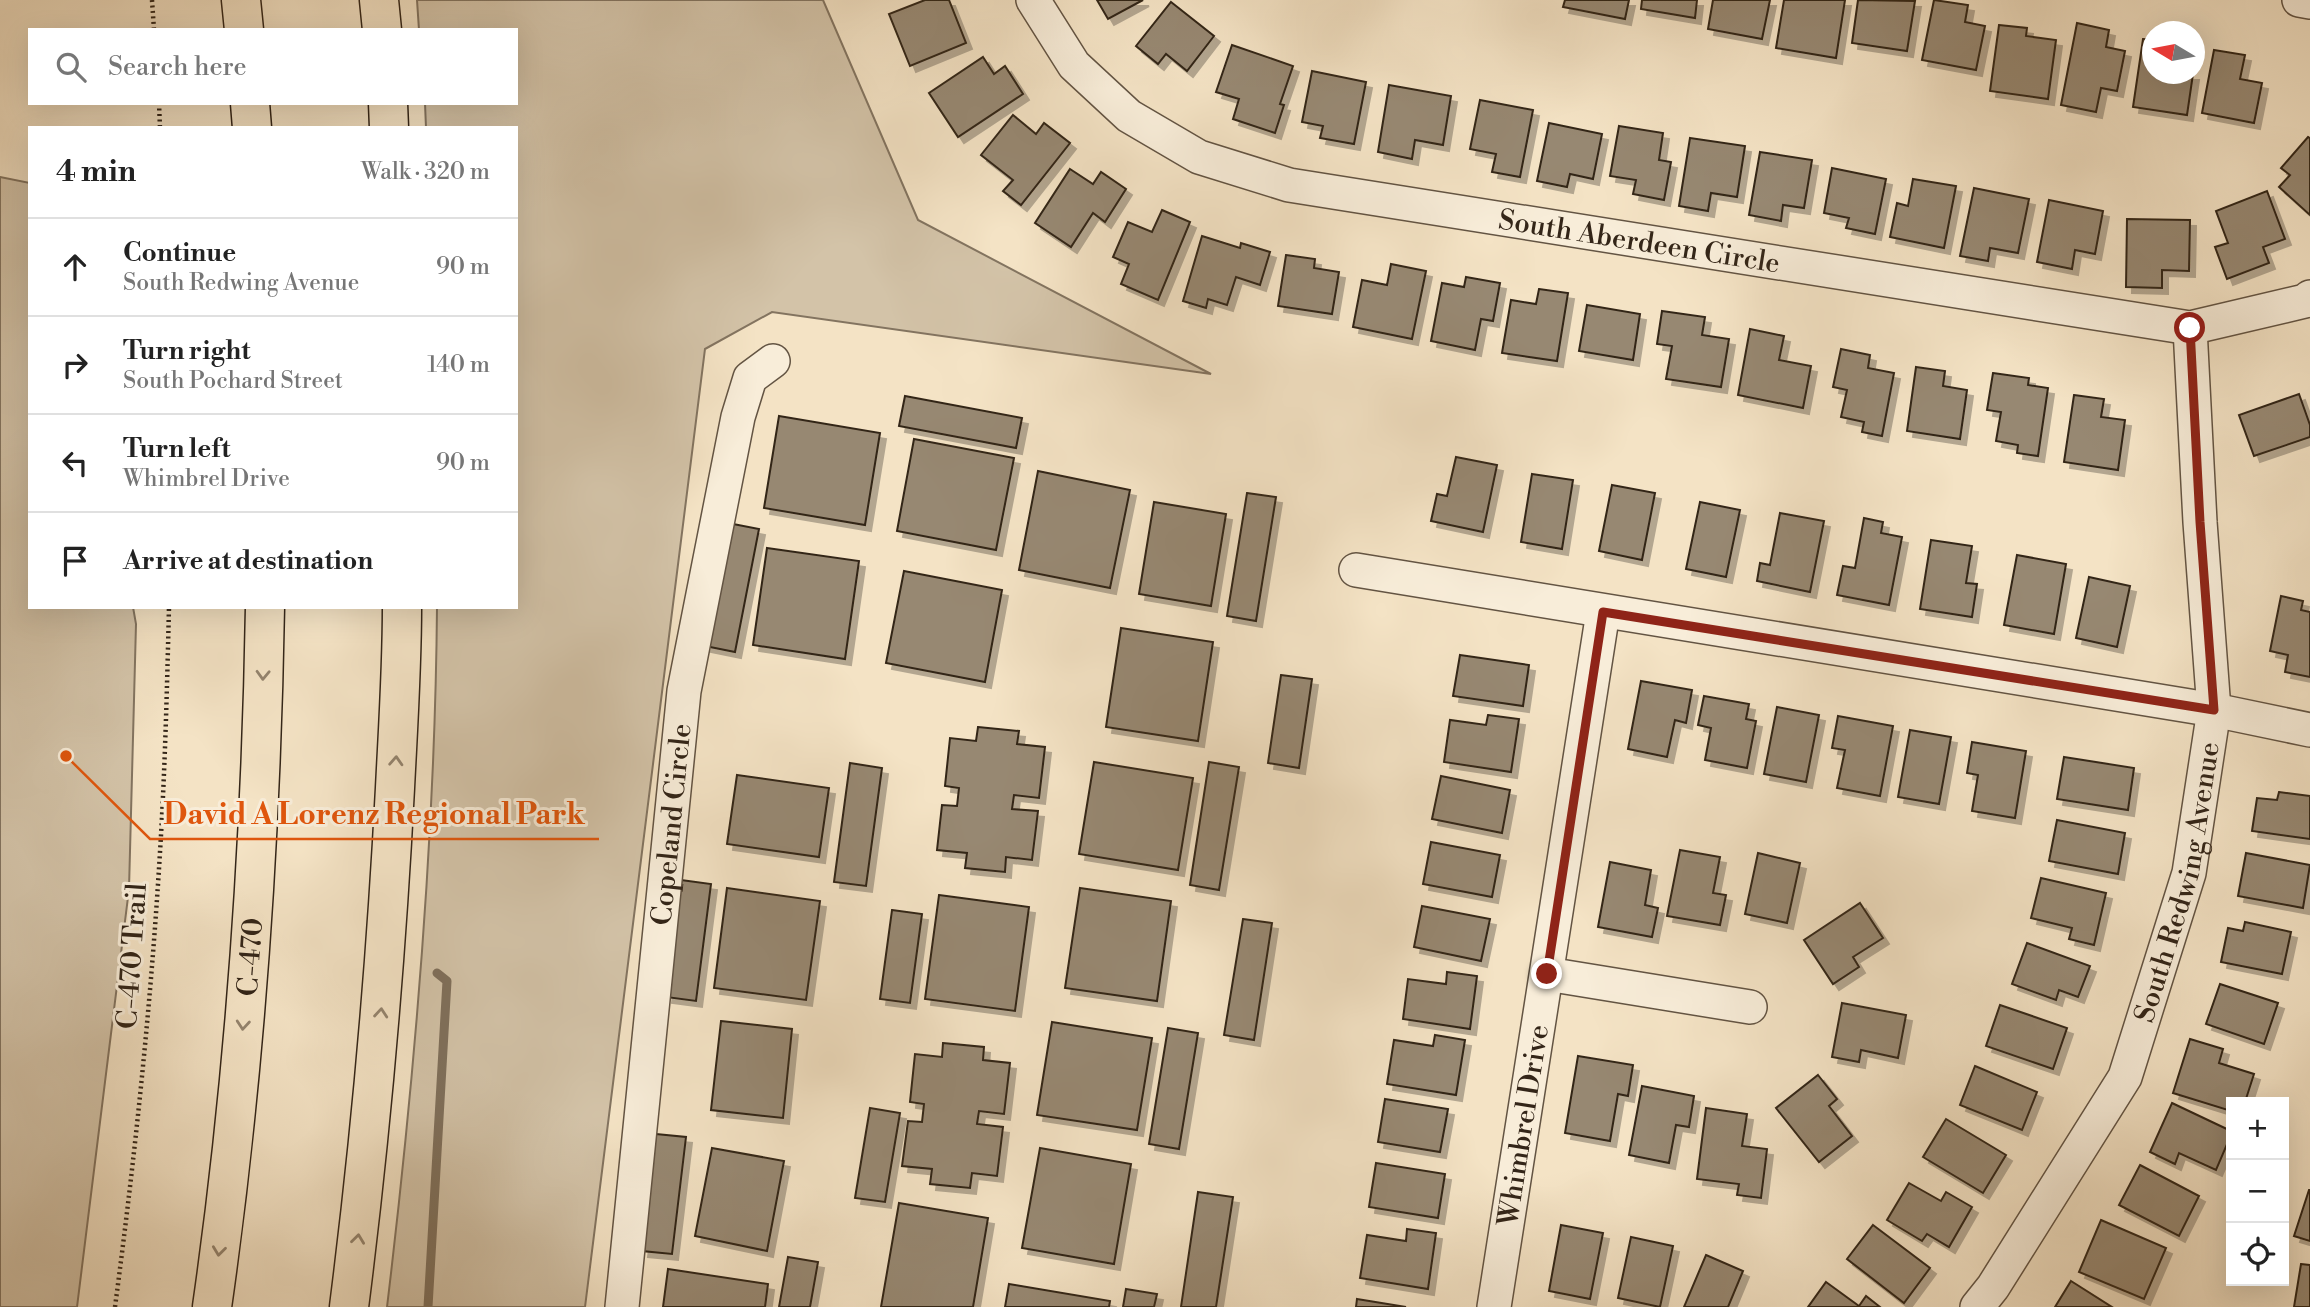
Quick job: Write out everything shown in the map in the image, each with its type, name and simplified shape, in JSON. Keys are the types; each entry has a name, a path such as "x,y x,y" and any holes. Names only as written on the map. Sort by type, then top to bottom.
{"highway":[{"path":"241,0 244,28"},
{"path":"379,0 382,28"},
{"path":"250,105 252,126"},
{"path":"387,105 389,126"},
{"name":"C-470","path":"212,1307 238,1086 249,958 265,609"},
{"path":"349,1307 368,1162 383,996 393,839 402,609"}],"street":[{"name":"South Aberdeen Circle","path":"1033,0 1074,65 1129,116 1199,157 1289,185 2190,328 2305,301 2310,297"},
{"path":"2299,0 2310,2"},
{"name":"South Redwing Avenue","path":"1977,1307 1993,1287 2125,1077 2189,873 2214,710 2200,522 2190,328"},
{"name":"Copeland Circle","path":"622,1307 684,691 738,417 750,378 773,361"},
{"path":"1356,570 2214,710 2310,730"},
{"name":"Whimbrel Drive","path":"1494,1307 1603,612"},
{"path":"1547,974 1750,1007"}],"path":[{"path":"152,0 155,28"},
{"path":"159,105 160,126"},
{"name":"C-470 Trail","path":"115,1307 137,1132 154,947 169,609"}],"shaded area":[{"path":"417,0 823,0 918,220 1211,374 772,312 705,349 585,1307 387,1307 422,958 432,783 437,609 518,609 518,126 426,126 425,105 518,105 518,28 419,28"},
{"path":"0,177 28,183 28,609 133,609 136,624 129,889 77,1307 0,1307"}],"building":[{"path":"925,0 949,0 966,43 910,66 889,14"},
{"path":"1097,0 1143,0 1108,19"},
{"path":"1565,0 1629,0 1625,19 1563,7"},
{"path":"1642,0 1697,0 1695,18 1641,9"},
{"path":"1713,0 1770,0 1762,39 1708,29"},
{"path":"1784,0 1845,0 1836,58 1776,48"},
{"path":"1858,0 1915,1 1907,51 1852,43"},
{"path":"1934,0 1968,5 1965,22 1985,26 1976,70 1922,60"},
{"path":"1171,2 1214,36 1187,71 1166,54 1158,64 1136,46"},
{"path":"2077,23 2109,30 2106,47 2125,51 2117,91 2101,88 2096,112 2061,105"},
{"path":"1999,25 2027,28 2026,36 2056,40 2048,99 1990,91"},
{"path":"1232,45 1293,66 1280,104 1284,105 1275,133 1233,119 1239,99 1216,92"},
{"path":"2142,46 2142,84 2192,84 2187,115 2133,107"},
{"path":"2214,50 2245,55 2240,79 2262,83 2254,123 2202,113"},
{"path":"983,57 994,74 1005,66 1023,94 958,137 929,93"},
{"path":"1312,71 1366,82 1354,144 1320,138 1323,126 1302,122"},
{"path":"1389,85 1451,96 1443,145 1415,140 1412,159 1378,152"},
{"path":"1480,100 1533,110 1520,177 1492,172 1496,154 1470,149"},
{"path":"1013,115 1036,134 1044,123 1070,143 1021,205 1003,191 1013,180 981,155"},
{"path":"1549,123 1602,134 1593,179 1570,174 1567,187 1537,181"},
{"path":"1619,126 1663,133 1659,160 1671,162 1664,200 1633,194 1636,180 1610,176"},
{"path":"2308,137 2310,215 2279,187 2290,175 2281,168"},
{"path":"1690,138 1745,146 1737,197 1711,193 1708,211 1679,206"},
{"path":"1760,152 1812,160 1804,208 1783,205 1781,221 1749,215"},
{"path":"1832,168 1886,179 1875,234 1846,228 1849,218 1824,213"},
{"path":"1070,169 1093,184 1101,172 1126,189 1105,222 1093,213 1071,247 1035,223"},
{"path":"1913,179 1956,186 1944,248 1890,237 1897,203 1908,206"},
{"path":"1974,188 2029,199 2018,253 1990,248 1988,261 1960,256"},
{"path":"2267,191 2285,239 2263,247 2269,263 2227,279 2215,247 2228,243 2216,211"},
{"path":"2049,200 2103,211 2095,254 2075,250 2072,269 2037,262"},
{"path":"1162,210 1190,222 1158,300 1121,284 1129,264 1113,257 1128,222 1152,232"},
{"path":"2127,219 2190,220 2189,271 2162,270 2162,288 2126,287"},
{"path":"1202,236 1240,248 1241,243 1270,252 1260,285 1236,277 1227,305 1208,299 1206,308 1183,301"},
{"path":"1286,255 1315,259 1314,268 1339,272 1332,314 1278,306"},
{"path":"1391,264 1426,271 1412,339 1353,327 1362,280 1387,285"},
{"path":"1466,277 1500,283 1493,321 1481,319 1475,350 1431,341 1442,283 1464,287"},
{"path":"1539,289 1568,293 1557,361 1502,353 1511,300 1536,304"},
{"path":"1587,305 1640,314 1633,360 1579,351"},
{"path":"1662,311 1705,317 1702,335 1729,339 1721,387 1666,379 1672,346 1657,344"},
{"path":"1750,329 1784,336 1779,360 1811,366 1803,408 1738,395"},
{"path":"1841,349 1870,355 1868,368 1894,373 1882,436 1862,432 1864,422 1841,417 1847,390 1833,387"},
{"path":"1916,367 1945,371 1943,386 1967,390 1960,439 1907,431"},
{"path":"1993,373 2029,378 2028,385 2048,388 2038,456 2017,453 2018,445 1996,441 2001,412 1987,410"},
{"path":"2299,394 2310,425 2310,437 2254,456 2239,415"},
{"path":"2074,395 2104,399 2101,417 2125,420 2118,470 2064,462"},
{"path":"905,396 1022,418 1016,448 899,426"},
{"path":"779,416 880,433 865,525 764,508"},
{"path":"914,439 1014,458 996,550 897,531"},
{"path":"1456,457 1497,465 1483,532 1431,521 1437,494 1447,496"},
{"path":"1038,471 1130,490 1110,588 1019,570"},
{"path":"1532,474 1573,480 1562,549 1521,542"},
{"path":"1612,485 1655,493 1642,560 1599,551"},
{"path":"1247,493 1276,497 1256,621 1227,616"},
{"path":"1154,502 1226,514 1211,606 1139,594"},
{"path":"1700,502 1740,510 1726,577 1686,569"},
{"path":"1780,513 1824,521 1810,592 1757,581 1760,563 1770,565"},
{"path":"1864,518 1883,522 1881,533 1902,537 1889,605 1837,595 1843,566 1855,568"},
{"path":"728,523 759,529 735,652 705,646"},
{"path":"1931,540 1972,546 1966,583 1977,584 1972,617 1920,609"},
{"path":"767,548 859,561 845,659 753,645"},
{"path":"2017,555 2066,564 2054,634 2004,625"},
{"path":"904,571 1002,590 985,682 886,663"},
{"path":"2089,577 2130,586 2117,647 2076,638"},
{"path":"2281,596 2303,601 2301,610 2310,612 2310,677 2285,672 2288,655 2270,651"},
{"path":"1121,628 1213,642 1198,741 1106,727"},
{"path":"1460,655 1529,665 1523,706 1453,696"},
{"path":"1281,675 1312,679 1299,768 1268,763"},
{"path":"1641,681 1692,690 1686,723 1675,720 1667,757 1628,749"},
{"path":"1704,696 1749,704 1746,719 1756,721 1747,768 1705,760 1711,728 1698,725"},
{"path":"1777,707 1819,715 1806,782 1764,774"},
{"path":"1488,715 1519,719 1511,772 1444,762 1450,720 1486,725"},
{"path":"1838,716 1893,726 1880,796 1837,788 1845,750 1832,748"},
{"path":"978,727 1019,731 1017,744 1045,747 1039,798 1014,795 1012,809 1038,811 1032,860 1006,857 1005,872 965,868 967,853 937,850 942,805 957,806 959,788 945,786 950,738 976,741"},
{"path":"1910,730 1951,737 1939,804 1898,797"},
{"path":"1972,742 2026,751 2015,818 1972,811 1978,775 1967,773"},
{"path":"2064,757 2134,768 2128,810 2057,799"},
{"path":"1094,762 1193,778 1178,870 1079,854"},
{"path":"1209,762 1239,767 1219,890 1190,885"},
{"path":"850,763 882,768 866,886 834,882"},
{"path":"737,775 829,788 819,857 727,844"},
{"path":"1441,776 1510,790 1502,833 1432,819"},
{"path":"2279,792 2310,796 2310,839 2252,831 2257,798 2277,800"},
{"path":"2057,820 2125,833 2118,874 2049,861"},
{"path":"1431,842 1500,855 1492,897 1423,884"},
{"path":"1680,850 1720,857 1713,893 1726,895 1720,925 1667,916"},
{"path":"1758,853 1800,863 1787,923 1745,914"},
{"path":"2246,853 2310,865 2303,908 2238,896"},
{"path":"1610,862 1651,870 1645,905 1658,908 1652,937 1598,927"},
{"path":"2041,878 2106,893 2094,945 2069,939 2072,928 2031,918"},
{"path":"681,880 711,884 696,1001 666,997"},
{"path":"727,888 820,901 806,1000 714,988"},
{"path":"1080,888 1171,901 1157,1001 1065,988"},
{"path":"939,895 1029,907 1015,1011 925,999"},
{"path":"1860,903 1883,938 1853,957 1859,967 1833,984 1804,940"},
{"path":"1422,906 1490,919 1481,961 1414,947"},
{"path":"892,910 922,914 910,1003 880,999"},
{"path":"1243,919 1272,923 1254,1040 1224,1035"},
{"path":"2245,922 2291,932 2282,974 2221,962 2228,928 2243,931"},
{"path":"2027,943 2090,966 2078,997 2059,990 2056,1000 2012,984"},
{"path":"1447,972 1477,976 1470,1029 1403,1019 1408,979 1446,984"},
{"path":"2220,984 2278,1003 2264,1044 2206,1024"},
{"path":"1842,1003 1906,1015 1898,1058 1861,1050 1859,1062 1832,1057"},
{"path":"2000,1005 2067,1028 2053,1069 1986,1046"},
{"path":"721,1021 792,1029 783,1118 711,1110"},
{"path":"1052,1022 1152,1038 1137,1130 1037,1115"},
{"path":"1168,1028 1198,1033 1179,1149 1149,1144"},
{"path":"1435,1035 1465,1040 1456,1095 1387,1084 1394,1040 1433,1046"},
{"path":"2190,1039 2223,1049 2219,1063 2254,1074 2247,1097 2226,1097 2226,1109 2173,1093"},
{"path":"943,1043 984,1047 983,1060 1010,1063 1004,1114 979,1111 977,1124 1003,1127 997,1176 972,1173 970,1188 930,1184 932,1169 902,1166 908,1121 922,1122 924,1104 910,1102 915,1054 942,1057"},
{"path":"1578,1056 1633,1065 1628,1096 1618,1094 1610,1141 1565,1133"},
{"path":"1975,1066 2037,1092 2022,1130 1960,1105"},
{"path":"1818,1075 1837,1099 1829,1106 1852,1136 1819,1162 1776,1108"},
{"path":"1642,1086 1694,1096 1689,1127 1676,1125 1669,1163 1629,1155"},
{"path":"1385,1099 1448,1109 1440,1152 1378,1142"},
{"path":"2172,1103 2226,1129 2226,1147 2216,1170 2179,1153 2175,1164 2150,1152"},
{"path":"870,1108 900,1113 885,1202 855,1198"},
{"path":"1706,1108 1747,1114 1742,1146 1767,1149 1761,1198 1737,1195 1739,1184 1697,1179"},
{"path":"1946,1119 2006,1155 1983,1193 1923,1157"},
{"path":"656,1134 686,1137 672,1254 642,1251"},
{"path":"712,1148 784,1161 767,1251 695,1236"},
{"path":"1040,1148 1131,1164 1114,1264 1022,1248"},
{"path":"1376,1163 1445,1174 1438,1218 1369,1207"},
{"path":"2140,1165 2199,1196 2179,1236 2119,1205"},
{"path":"1909,1183 1941,1201 1946,1192 1972,1207 1949,1247 1927,1234 1922,1241 1887,1220"},
{"path":"2310,1190 2310,1241 2294,1236"},
{"path":"1198,1192 1233,1197 1216,1307 1181,1307"},
{"path":"899,1203 988,1218 973,1307 881,1307"},
{"path":"2101,1220 2166,1248 2144,1299 2079,1272"},
{"path":"1561,1225 1603,1233 1590,1299 1549,1291"},
{"path":"1873,1225 1930,1268 1904,1303 1847,1259"},
{"path":"1407,1229 1436,1233 1428,1289 1360,1278 1367,1235 1406,1241"},
{"path":"1631,1237 1673,1246 1660,1307 1618,1298"},
{"path":"1706,1255 1743,1271 1728,1307 1684,1307"},
{"path":"788,1257 818,1262 810,1307 779,1307"},
{"path":"2301,1264 2310,1265 2310,1307 2294,1307"},
{"path":"668,1269 768,1284 765,1307 663,1307"},
{"path":"2071,1281 2112,1307 2055,1307"},
{"path":"1826,1282 1859,1306 1866,1296 1880,1307 1808,1307"},
{"path":"1009,1284 1110,1301 1109,1307 1005,1307"},
{"path":"1126,1289 1157,1294 1154,1307 1123,1307"},
{"path":"1357,1299 1406,1307 1356,1307"}],"waterway":[{"path":"428,1307 447,981 437,973"}],"place":[{"name":"David A Lorenz Regional Park","path":"66,756"}],"route":[{"path":"1547,974 1603,612 2214,710 2200,522 2190,328"}]}
